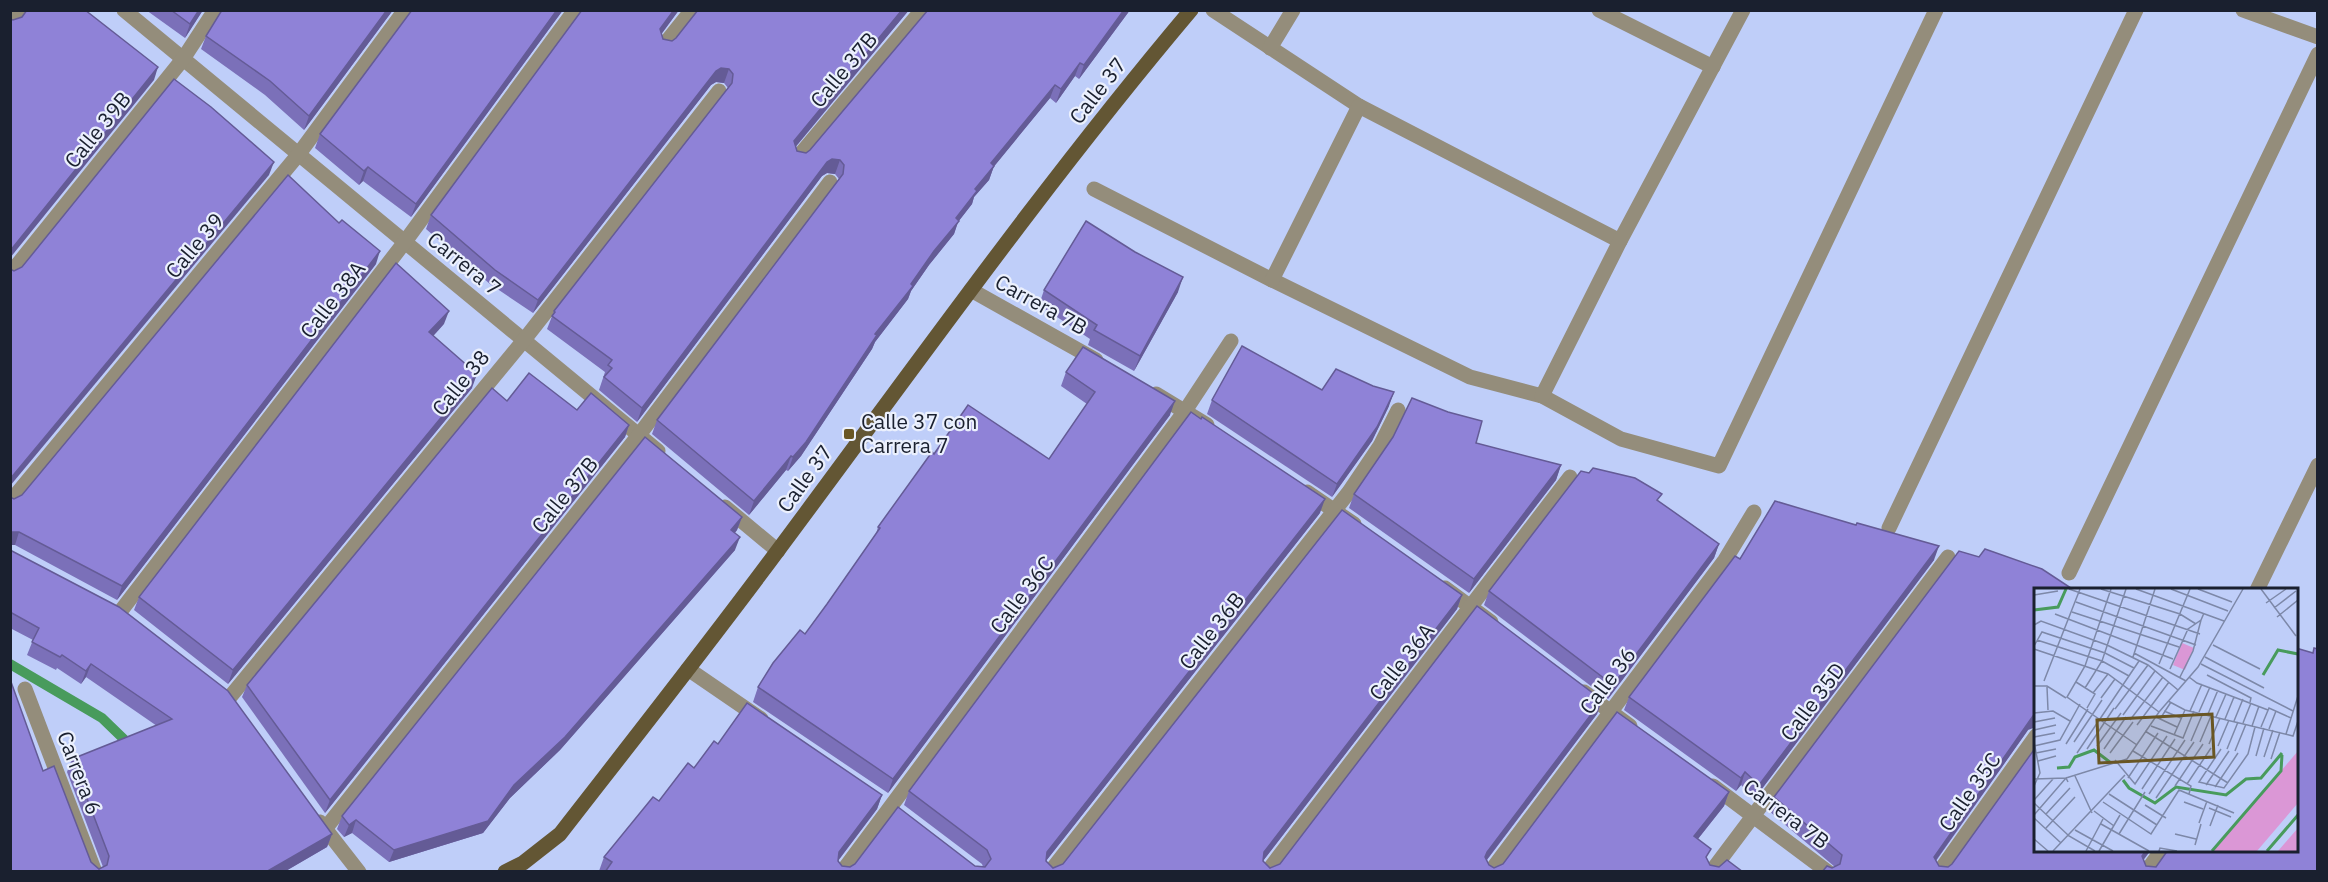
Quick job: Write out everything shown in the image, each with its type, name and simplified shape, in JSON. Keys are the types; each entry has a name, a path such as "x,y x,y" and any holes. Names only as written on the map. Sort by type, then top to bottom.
{"main road":[{"name":"Calle 37","path":"505,872 523,863 560,834 778,551 971,290 1125,88 1191,10"}],"street":[{"path":"10,24 21,10"},
{"name":"Carrera 7","path":"124,10 674,464"},
{"name":"Calle 39B","path":"10,274 183,59 215,10"},
{"name":"Calle 39","path":"10,502 298,155 405,10"},
{"name":"Calle 38A","path":"119,613 404,243 575,10"},
{"path":"664,45 692,10"},
{"name":"Calle 37B","path":"798,157 922,10"},
{"path":"1213,10 1359,106 1620,241"},
{"path":"1270,48 1293,10"},
{"path":"1599,10 1713,67"},
{"path":"1542,396 1620,241 1743,10"},
{"path":"1094,189 1470,377 1542,396 1621,439 1719,466 1936,10"},
{"path":"1889,528 2136,10"},
{"path":"2247,11 2318,37"},
{"path":"2069,573 2318,54"},
{"name":"Calle 38","path":"229,698 524,340 719,91"},
{"path":"1272,280 1359,106"},
{"name":"Calle 37B","path":"325,829 639,435 830,182"},
{"name":"Carrera 7B","path":"971,290 1114,370"},
{"name":"Calle 36C","path":"842,872 1185,411 1231,341"},
{"path":"1144,388 1215,430"},
{"name":"Calle 36B","path":"1050,872 1334,510 1380,446 1398,410"},
{"path":"2258,588 2318,465"},
{"name":"Calle 36A","path":"1267,872 1570,477"},
{"path":"1294,484 1363,531"},
{"path":"717,500 778,551"},
{"name":"Calle 36","path":"1490,872 1725,560 1754,512"},
{"name":"Calle 35D","path":"1711,872 1948,557"},
{"path":"1432,579 1499,628"},
{"path":"688,669 775,728"},
{"path":"1574,685 1640,733"},
{"name":"Carrera 6","path":"25,689 95,872"},
{"name":"Calle 35C","path":"1939,872 2034,739"},
{"name":"Carrera 7B","path":"1697,775 1828,872"},
{"path":"312,810 359,872"},
{"path":"2146,872 2161,852"}],"building":[{"path":"27,10 85,10 158,67 10,251 10,19 22,17"},
{"path":"171,10 199,10 190,24"},
{"path":"222,10 387,10 309,116 270,81 206,36"},
{"path":"412,10 557,10 416,204 368,167 364,171 320,134"},
{"path":"582,10 674,10 660,29 663,39 672,41 698,10 902,10 794,141 797,151 806,153 928,10 1124,10 1084,65 1080,63 1061,89 1055,85 991,163 994,166 956,218 959,221 934,251 911,284 913,286 875,334 877,335 806,442 793,457 791,456 754,501 657,420 843,174 844,165 840,160 832,159 827,162 642,408 604,377 612,368 608,365 612,360 552,316 732,83 733,74 729,69 721,68 716,71 538,300 495,270 431,215"},
{"path":"174,79 211,107 274,162 10,479 10,269 14,271 22,267"},
{"path":"288,175 339,223 342,220 380,251 122,586 19,532 10,532 10,497 14,499 22,495"},
{"path":"1086,221 1135,252 1183,277 1140,356 1094,330 1097,325 1044,290"},
{"path":"396,263 449,311 429,332 477,374 233,670 139,597"},
{"path":"1242,346 1322,390 1336,369 1373,386 1394,392 1377,427 1337,484 1212,400"},
{"path":"1083,347 1175,401 893,779 758,687 773,663 800,630 805,634 880,528 878,527 968,405 1049,459 1095,392 1066,372"},
{"path":"529,373 577,410 591,393 629,425 330,800 247,685 492,388 507,401"},
{"path":"1412,398 1448,412 1482,421 1476,443 1561,465 1474,579 1354,494 1393,437"},
{"path":"1191,412 1325,499 1047,852 1046,861 1053,868 1063,864 1342,510 1462,595 1264,852 1263,861 1270,868 1280,864 1477,606 1602,700 1487,852 1485,857 1489,865 1494,868 1503,864 1617,712 1729,792 1694,836 1711,849 1706,857 1710,865 1719,867 1727,860 1743,872 605,872 612,862 604,857 653,797 659,801 688,763 694,768 714,741 718,744 747,703 882,795 839,852 838,861 842,866 850,867 855,864 898,807 975,866 985,867 991,859 987,850 909,791"},
{"path":"645,437 742,517 731,530 740,537 565,737 514,785 488,821 394,850 356,820 349,825 342,816"},
{"path":"1593,468 1635,478 1662,494 1657,500 1719,544 1613,685 1489,591 1581,471 1589,473"},
{"path":"1775,501 1939,546 1759,785 1745,772 1741,778 1629,697 1735,556 1740,559"},
{"path":"1985,549 2042,569 2071,588 2034,588 2034,716 1934,857 1939,866 1948,867 1952,864 2034,750 2034,852 2145,852 2142,856 2146,866 2156,867 2167,852 2298,852 2298,649 2313,653 2314,648 2318,649 2318,872 1822,872 1827,866 1832,868 1840,864 1842,855 1774,797 1959,551 1979,557"},
{"path":"10,550 119,607 228,691 332,834 266,872 10,872 10,679 43,771 54,766 91,862 99,869 107,865 109,856 72,759 172,719 91,664 86,671 62,655 60,657 32,642 39,628 10,612"}],"waterway":[{"path":"10,664 102,718 133,748"}],"place":[{"name":"Calle 37 con Carrera 7","path":"849,434"}]}
